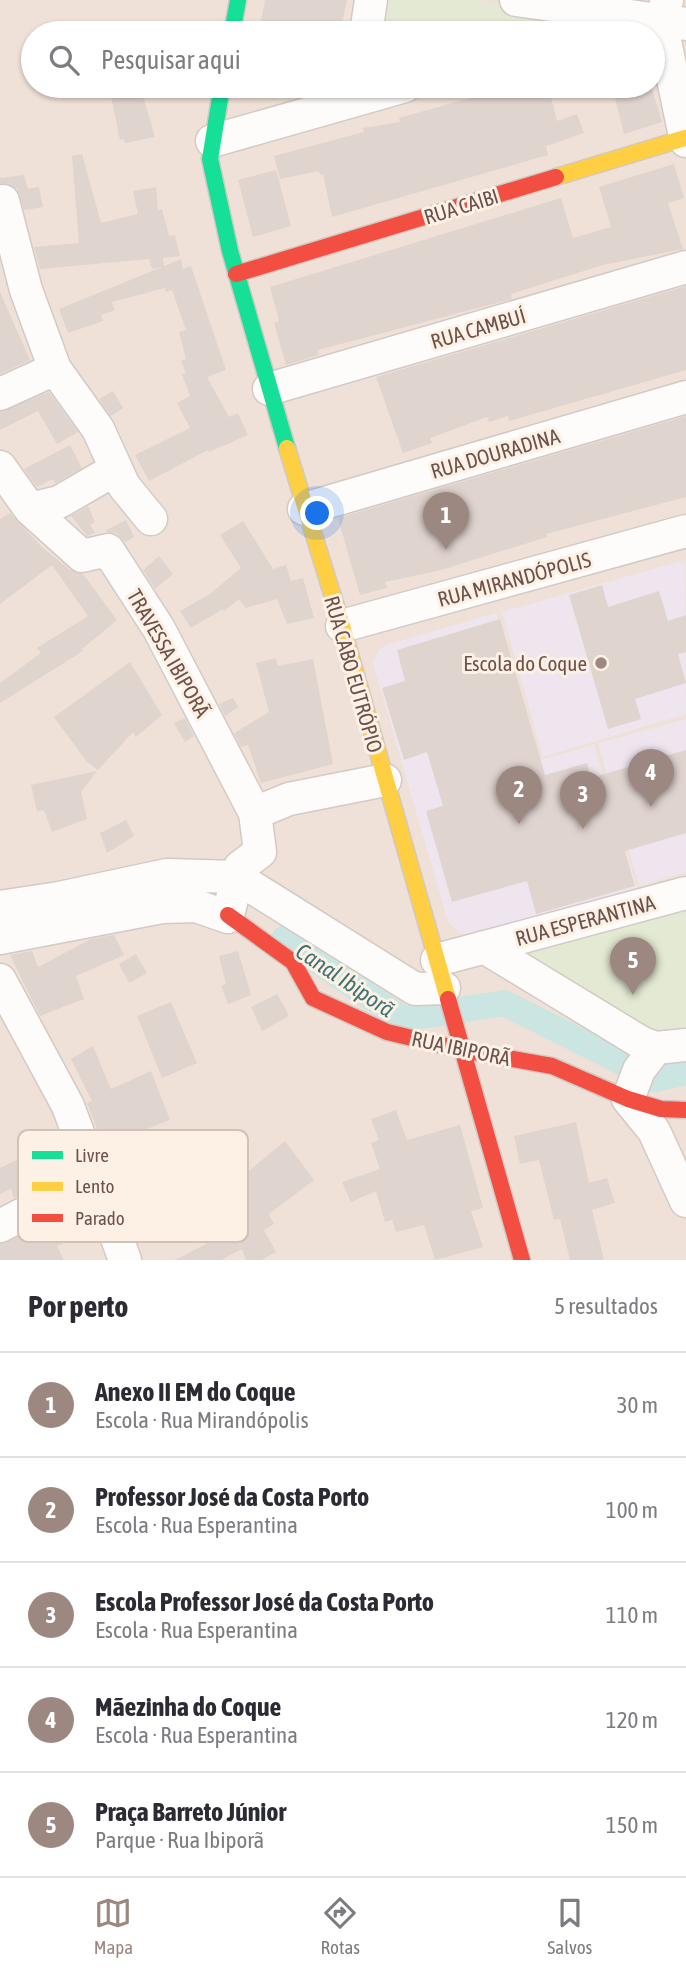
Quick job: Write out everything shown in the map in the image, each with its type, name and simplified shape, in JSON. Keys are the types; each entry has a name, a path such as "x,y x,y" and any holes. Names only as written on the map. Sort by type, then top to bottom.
{"street":[{"path":"234,21 238,0"},
{"path":"368,21 371,0"},
{"path":"516,0 665,16"},
{"path":"645,21 665,16"},
{"path":"665,16 686,140"},
{"name":"RUA CABO EUTRÓPIO","path":"220,98 212,141 212,179 236,274 304,509 342,626 523,1260"},
{"path":"212,141 339,98"},
{"name":"RUA CAIBI","path":"236,274 686,140"},
{"path":"3,201 26,290 55,369 99,429 124,486 151,520"},
{"name":"RUA CAMBUÍ","path":"269,389 686,267"},
{"path":"0,394 55,369"},
{"name":"RUA DOURADINA","path":"304,509 686,397"},
{"name":"TRAVESSA IBIPORÃ","path":"0,467 30,509 82,556 108,550 159,629 255,813 260,852 240,867 231,899"},
{"path":"30,509 58,502 116,469"},
{"name":"RUA MIRANDÓPOLIS","path":"342,626 686,531"},
{"path":"255,813 289,799 385,779"},
{"path":"0,907 59,898 167,875 231,899 415,989 484,947 642,1043 671,1047"},
{"name":"RUA ESPERANTINA","path":"484,947 686,893"},
{"name":"RUA IBIPORÃ","path":"0,938 162,907 196,906 231,899 293,962 313,998 387,1032 552,1066 628,1099 661,1108 686,1110"},
{"path":"0,980 68,1106 77,1130"},
{"path":"671,1047 639,1070 628,1099 654,1131 686,1201"},
{"path":"0,1226 18,1217"},
{"path":"118,1242 125,1260"}],"shaded area":[{"path":"0,0 686,0 686,1260 0,1260"},
{"name":"Escola do Coque","path":"685,560 686,714 543,757 502,612"},
{"path":"496,613 540,760 594,745 637,888 470,935 460,933 448,922 373,663 378,651 386,645"},
{"path":"686,719 686,872 639,886 598,743"}],"green space":[{"path":"386,0 473,0 572,21 383,21"},
{"path":"686,891 686,1045 665,1047 497,944"}],"building":[{"path":"265,0 347,0 343,21 261,21"},
{"path":"111,98 144,98 155,137 125,143 124,139 120,140"},
{"path":"470,98 551,98 557,121 577,114 584,133 546,146 548,155 332,217 323,174 320,175 319,171 280,179 274,156 364,132 363,128 400,122 399,118"},
{"path":"615,98 655,98 662,122 624,134"},
{"path":"82,154 101,223 138,214 133,191 156,187 158,210 162,209 169,236 175,235 180,256 163,258 164,266 181,259 183,269 191,266 226,370 207,377 229,417 238,413 248,435 209,452 208,450 149,481 135,455 190,428 177,403 190,396 182,374 186,373 181,361 186,359 179,332 186,330 172,290 166,292 165,288 112,302 115,310 101,315 103,321 68,333 59,309 162,267 152,269 149,259 40,269 34,247 79,243 72,156"},
{"path":"674,164 684,198 668,203 683,249 603,265 511,294 512,299 318,350 319,355 286,365 274,323 279,321 270,287 561,198 573,238 611,227 599,187"},
{"path":"276,170 291,226 253,237 238,180"},
{"path":"24,175 28,189 39,187 43,207 24,210 17,189 0,183 0,178"},
{"path":"686,286 686,370 509,421 508,416 489,422 487,417 430,438 432,443 403,453 376,377"},
{"path":"0,292 30,360 0,374"},
{"path":"113,391 123,408 111,416 99,399"},
{"path":"49,392 78,432 57,444 38,411 0,430 0,412"},
{"path":"686,416 686,497 546,534 547,537 441,570 385,582 387,588 360,595 338,518"},
{"path":"70,445 82,468 55,483 53,479 37,487 24,469"},
{"path":"88,506 95,522 90,525 95,533 87,536 71,516"},
{"path":"10,513 43,548 70,570 83,574 117,620 82,649 83,651 0,703 0,683 41,653 37,648 88,616 52,565 0,604 0,519"},
{"path":"126,520 134,537 125,542 116,533 107,532 106,530"},
{"path":"243,521 273,569 286,565 291,581 303,578 314,618 287,624 277,599 246,608 239,599 224,611 223,609 191,628 180,611 210,594 241,568 220,535"},
{"path":"159,556 173,574 155,589 143,570"},
{"path":"602,585 608,607 659,591 668,621 686,615 686,652 678,654 686,683 635,699 641,719 608,729 569,595"},
{"path":"500,619 545,775 587,763 591,778 686,750 686,833 625,851 635,886 536,914 527,881 452,902 426,811 443,806 427,752 404,760 382,688 405,681 397,650"},
{"path":"276,658 278,666 313,659 333,764 261,783 248,745 241,747 234,733 269,712 256,663"},
{"path":"130,662 162,715 136,737 133,732 98,770 87,762 54,717"},
{"path":"233,698 238,707 225,716 219,704"},
{"path":"185,718 194,736 185,742 174,723"},
{"path":"97,771 81,792 87,819 52,832 44,810 37,811 31,785"},
{"path":"126,820 134,836 107,853 100,833"},
{"path":"114,935 124,955 76,976 84,999 40,1016 10,955 32,951 38,967 91,939"},
{"path":"238,951 251,995 228,1004 221,986 226,984 219,956"},
{"path":"136,954 147,973 129,983 119,964"},
{"path":"277,994 289,1016 262,1031 251,1007"},
{"path":"171,1002 197,1063 162,1078 137,1016"},
{"path":"93,1046 111,1089 151,1071 170,1120 144,1130 97,1130 87,1103 92,1101 71,1059"},
{"path":"396,1110 407,1140 460,1125 483,1208 471,1211 483,1247 435,1260 424,1225 396,1232 392,1220 385,1222 376,1191 351,1202 342,1182 380,1169 371,1143 379,1140 371,1119"},
{"path":"576,1122 589,1183 607,1178 615,1203 592,1210 604,1260 570,1260 560,1219 554,1220 539,1160 520,1164 514,1136"},
{"path":"285,1141 314,1180 269,1214 274,1224 264,1230 276,1252 261,1260 246,1260 242,1249 221,1260 175,1260 210,1242 248,1242 248,1169"},
{"path":"18,1159 18,1196 14,1198 11,1189 0,1194 0,1168"},
{"path":"18,1236 18,1242 66,1242 57,1246 64,1260 0,1260 0,1244"}],"waterway":[{"name":"Canal Ibiporã","path":"284,939 403,1019 504,1003 656,1079 686,1072"}],"traffic: fast":[{"path":"234,21 238,0"},
{"path":"220,98 210,159 230,251 287,448"}],"traffic: slow":[{"path":"556,177 685,138"},
{"path":"287,448 342,626 448,999"}],"traffic: jam":[{"path":"236,274 556,177"},
{"path":"228,915 293,962 313,998 387,1032 462,1050 552,1066 628,1099 661,1109 686,1110"},
{"path":"448,999 522,1260"}],"place":[{"name":"Anexo II EM do Coque","path":"446,550"},
{"name":"Escola do Coque","path":"601,663"},
{"name":"Mãezinha do Coque","path":"651,807"},
{"name":"Professor José da Costa Porto","path":"519,824"},
{"name":"Escola Professor José da Costa Porto","path":"583,829"},
{"name":"Praça Barreto Júnior","path":"633,995"}]}
